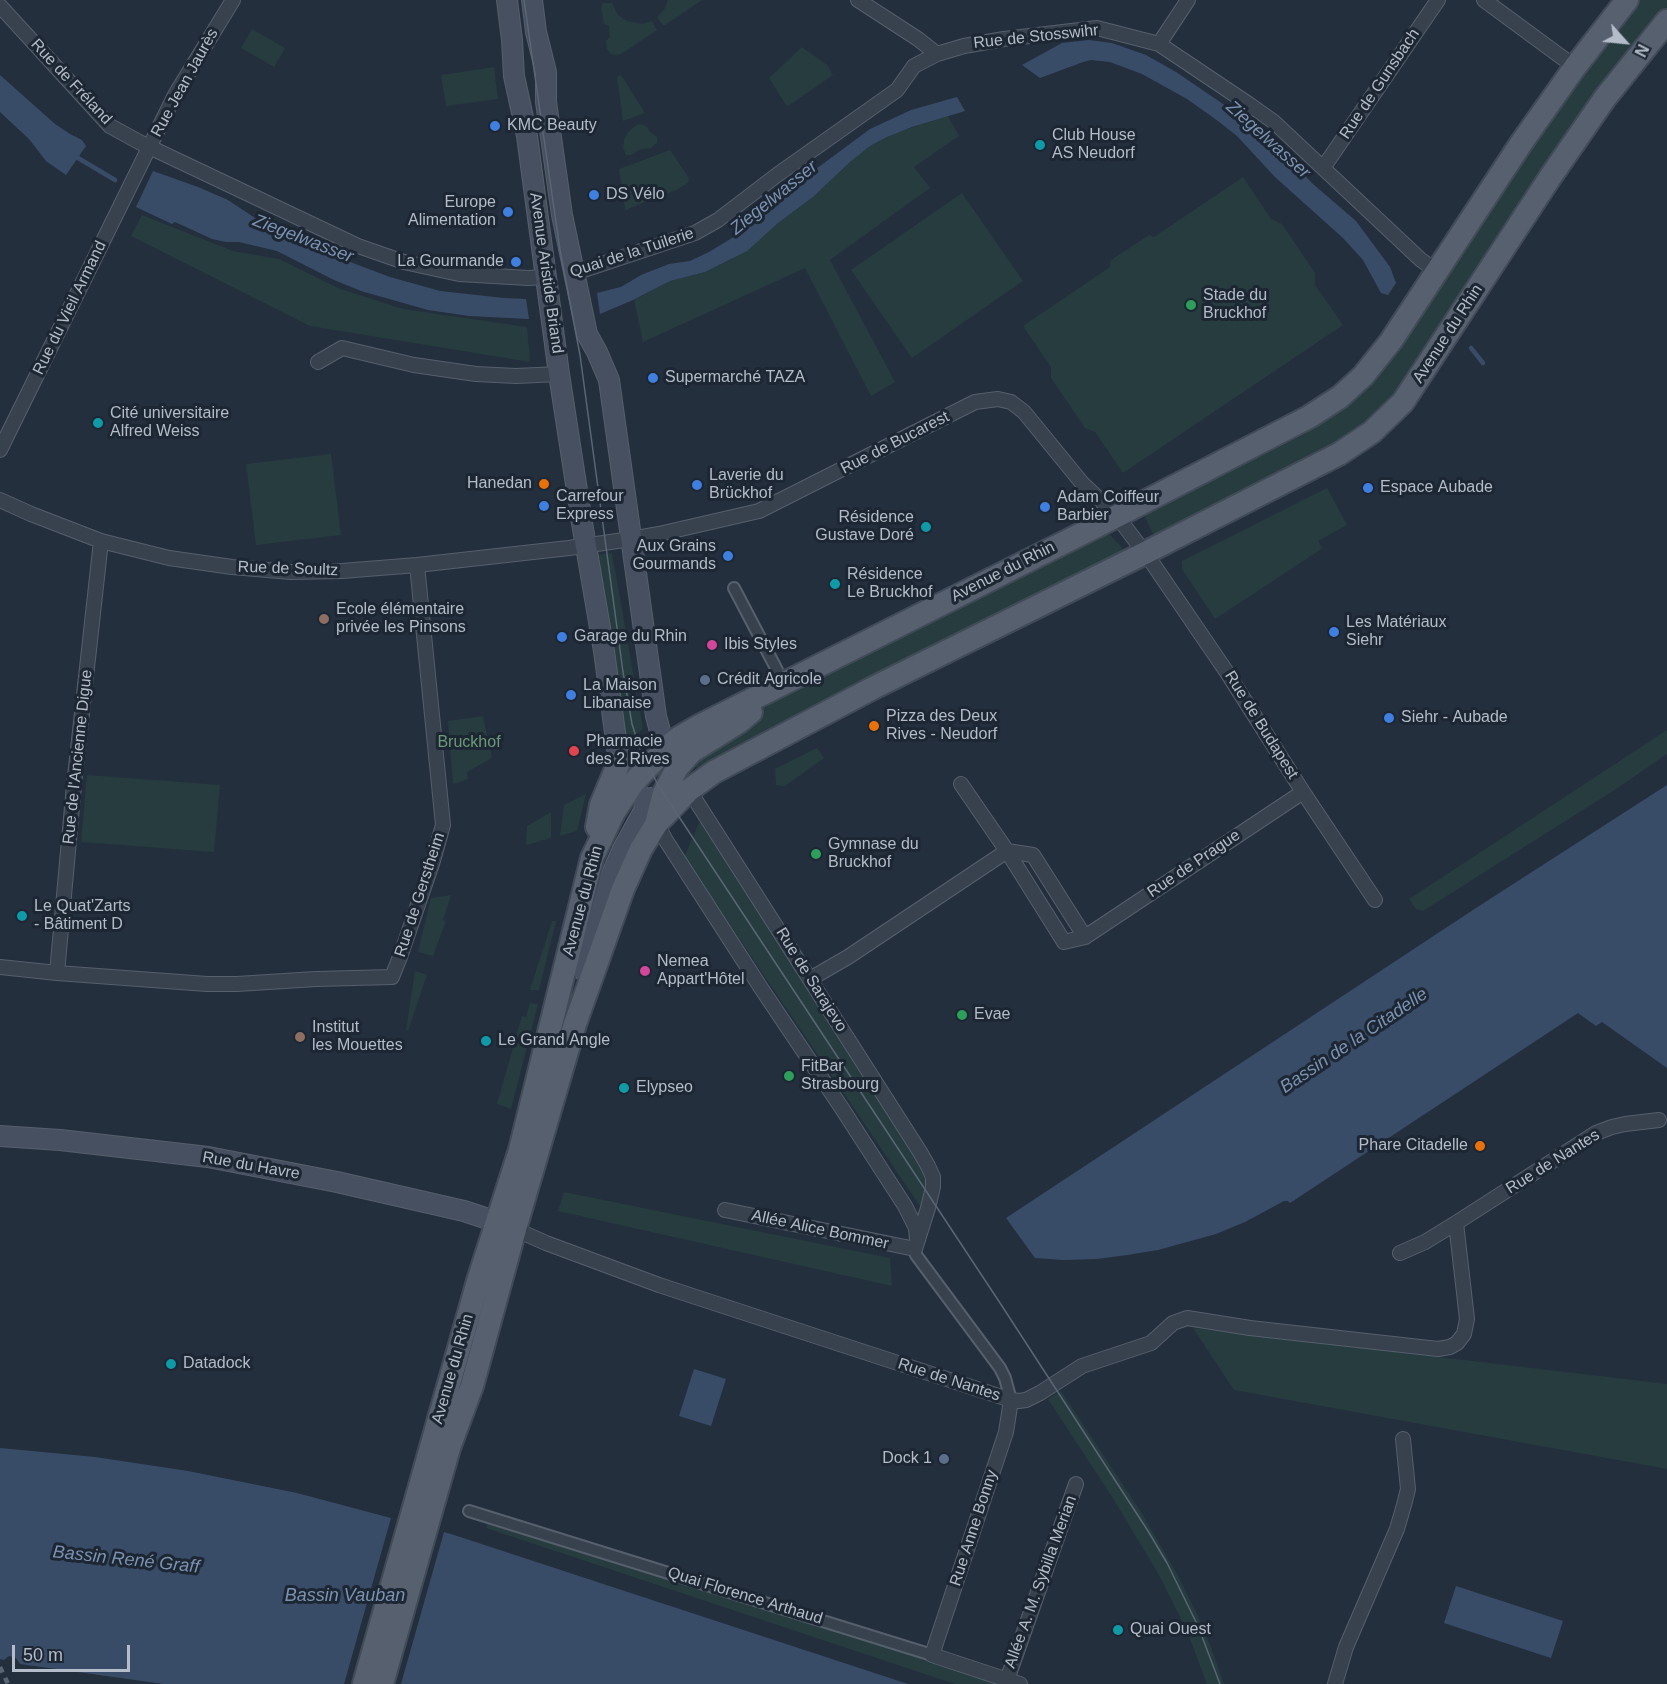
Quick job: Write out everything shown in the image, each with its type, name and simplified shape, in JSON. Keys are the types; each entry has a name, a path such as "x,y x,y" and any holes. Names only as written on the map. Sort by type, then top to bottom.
{"main road":[{"name":"Avenue Aristide Briand","path":"507,0 514,76 527,136 560,374 604,651 619,762 652,815"},
{"name":"Avenue Aristide Briand","path":"532,0 536,32 546,72 546,102 562,215 587,334 609,380 656,716 661,735 689,790"},
{"name":"Avenue du Rhin","path":"427,1494 448,1448 471,1386 520,1150 592,858 614,812 633,783 667,747 779,677 1117,516 1309,417 1341,397 1363,376 1391,341 1522,142 1575,67 1627,0"},
{"name":"Avenue du Rhin","path":"506,1226 575,1024 652,815 710,774 873,688 1339,454 1372,432 1403,402 1551,176 1605,98 1667,21"},
{"name":"Quai de la Tuilerie","path":"547,277 574,273"},
{"path":"652,815 677,768 691,753 740,722 779,677"},
{"path":"652,815 663,775 667,747"},
{"path":"592,858 601,805 619,762"},
{"name":"Rue du Havre","path":"0,1136 60,1140 208,1157 337,1182 464,1212 506,1226"},
{"path":"364,1684 427,1494"},
{"path":"381,1684 427,1494"}],"street":[{"name":"Rue Jean Jaurès","path":"140,166 175,95 233,0"},
{"path":"858,0 937,54"},
{"path":"1159,44 1188,0"},
{"name":"Rue de Gunsbach","path":"1323,168 1438,0"},
{"path":"1484,0 1575,67"},
{"name":"Rue de Fréland","path":"0,6 110,126 149,147"},
{"name":"Rue de Stosswihr","path":"937,54 964,46 1004,39 1097,28 1159,44 1274,122 1421,260 1437,271"},
{"name":"Quai de la Tuilerie","path":"574,273 695,233 718,220 897,90 914,66 937,54"},
{"name":"Quai de la Tuilerie","path":"149,147 358,246 404,262 459,274 547,277"},
{"name":"Rue du Vieil Armand","path":"0,450 140,166"},
{"path":"318,362 342,348 414,365 476,374 516,376 560,374"},
{"name":"Rue de Bucarest","path":"631,539 759,511 975,402 998,399 1011,402 1024,412 1082,483 1117,516"},
{"name":"Rue de Soultz","path":"0,500 101,541 169,558 291,572 417,566 586,545"},
{"path":"1117,516 1145,553"},
{"path":"586,545 631,539"},
{"name":"Rue de l'Ancienne Digue","path":"57,973 74,785 101,541"},
{"name":"Rue de Budapest","path":"1145,553 1226,671 1374,900"},
{"name":"Rue de Gerstheim","path":"0,967 207,984 392,977 432,864 443,825 417,566"},
{"path":"734,588 779,677"},
{"path":"810,980 1007,851 1033,855 1085,937 1064,942 1007,851 961,784"},
{"name":"Rue de Sarajevo","path":"689,790 928,1166 933,1177 933,1187 916,1245"},
{"name":"Rue de Prague","path":"1085,937 1303,792"},
{"path":"652,815 761,988 905,1206 916,1228 916,1255 1000,1368 1011,1400"},
{"name":"Rue de Nantes","path":"1400,1253 1425,1242 1596,1133 1625,1124 1659,1120"},
{"name":"Allée Alice Bommer","path":"725,1210 916,1245"},
{"name":"Rue de Nantes","path":"506,1226 659,1286 1019,1401 1032,1398 1082,1366 1151,1343 1173,1323 1187,1318 1250,1328 1438,1349 1450,1347 1457,1343 1464,1334 1467,1319 1456,1223"},
{"name":"Rue Anne Bonny","path":"932,1655 1006,1432 1011,1400"},
{"path":"1335,1684 1346,1647 1402,1513 1408,1489 1403,1439"},
{"name":"Allée A. M. Sybilla Merian","path":"1013,1682 1076,1484"},
{"name":"Quai Florence Arthaud","path":"469,1511 1013,1682"}],"green space":[{"path":"668,0 702,0 663,25 657,18"},
{"path":"1636,0 1667,0 1667,7 1647,32 1408,383 1360,430 1156,539 1145,518 1147,513 1299,437 1336,414 1350,402"},
{"path":"603,3 612,3 618,15 627,21 642,24 652,21 657,30 621,54 611,54 607,49 606,41 610,37 609,26 604,24 601,7"},
{"path":"252,29 285,48 274,67 241,48"},
{"path":"802,47 827,65 833,75 788,106 769,78"},
{"path":"494,67 498,99 446,106 441,75"},
{"path":"621,75 645,113 623,121 617,77"},
{"path":"948,116 959,136 914,167 930,188 830,260 895,382 871,396 805,268 643,342 634,300 670,281 705,272 730,260 813,197 870,146 898,132"},
{"path":"638,124 644,125 657,137 657,143 651,148 626,155 623,148 624,140 628,132"},
{"path":"670,150 689,178 688,183 625,210 619,169"},
{"name":"Stade du Bruckhof","path":"1243,177 1271,219 1282,224 1315,273 1315,285 1343,325 1123,473 1095,432 1085,428 1051,378 1051,367 1023,326 1110,267 1111,260 1149,235 1154,237"},
{"path":"962,193 1023,281 912,358 851,270"},
{"path":"142,215 233,251 279,259 338,288 403,309 527,327 530,362 310,326 131,236"},
{"path":"331,454 341,535 256,545 246,464"},
{"path":"1327,488 1347,525 1318,541 1322,548 1320,550 1215,619 1182,569 1182,561"},
{"path":"1105,529 1122,548 1121,553 705,766 697,768 691,764 744,726 776,698"},
{"path":"612,553 643,729 625,743 588,556"},
{"name":"Bruckhof","path":"483,716 492,758 467,772 468,779 453,784 448,721"},
{"path":"1667,730 1667,754 1616,789 1423,911 1416,909 1409,899"},
{"path":"817,748 824,758 785,786 776,785 775,769"},
{"path":"87,775 220,785 214,852 81,842"},
{"path":"586,794 577,831 560,836 564,805"},
{"path":"551,812 551,838 526,845 527,826"},
{"path":"700,821 928,1173 922,1209 684,857"},
{"path":"451,895 443,920 446,921 433,956 418,952 431,898"},
{"path":"552,921 556,921 539,990 530,990"},
{"path":"415,971 427,975 408,1031 406,1030"},
{"path":"530,1003 538,1004 511,1109 497,1104 522,1016 526,1017"},
{"path":"564,1192 890,1258 892,1286 558,1211"},
{"path":"1193,1328 1667,1384 1667,1469 1234,1390"},
{"path":"1061,1391 1143,1515 1178,1576 1198,1616 1224,1684 1207,1684 1187,1631 1159,1575 1114,1500 1048,1399"},
{"path":"489,1519 1000,1684 955,1684 486,1528"}],"water":[{"path":"1089,40 1112,43 1146,55 1223,104 1272,143 1313,184 1356,221 1390,267 1396,283 1388,295 1381,293 1363,260 1343,238 1275,177 1237,136 1187,99 1142,74 1110,62 1091,60 1040,78 1022,65 1062,43"},
{"path":"0,75 55,124 82,140 86,146 66,175 46,161 29,139 0,112"},
{"name":"Ziegelwasser","path":"957,97 965,111 912,127 870,146 747,251 705,272 670,281 600,314 597,293 621,287 641,275 669,264 690,261 709,252 742,232 816,169 870,129 911,110"},
{"path":"153,171 228,200 261,222 326,253 390,277 440,291 526,299 529,319 469,316 428,310 361,291 277,251 239,242 212,239 175,222 172,224 136,207"},
{"name":"Bassin de la Citadelle","path":"1667,785 1667,1068 1602,1022 1596,1026 1578,1013 1290,1203 1284,1201 1245,1222 1216,1234 1158,1250 1097,1259 1035,1258 1006,1218 1476,908"},
{"path":"694,1369 726,1379 711,1426 679,1416"},
{"path":"0,1448 95,1457 188,1471 297,1493 451,1534 908,1684 164,1684 20,1664 16,1658 9,1656 4,1660 0,1659"},
{"path":"1456,1586 1563,1621 1551,1658 1444,1623"}],"pier":[{"path":"391,1518 444,1532 401,1684 344,1684"}],"waterway":[{"name":"Ziegelwasser","path":"73,155 115,180"},
{"name":"Ziegelwasser","path":"1471,348 1483,363"}],"tram line":[{"path":"524,0 560,250 580,355 623,672 632,724 640,749 658,785 1148,1531 1167,1563 1198,1626 1220,1684"}],"railway":[{"path":"0,1667 8,1684"}],"place":[{"name":"KMC Beauty","path":"495,126"},
{"name":"Club House AS Neudorf","path":"1040,145"},
{"name":"DS Vélo","path":"594,195"},
{"name":"Europe Alimentation","path":"508,212"},
{"name":"La Gourmande","path":"516,262"},
{"name":"Stade du Bruckhof","path":"1191,305"},
{"name":"Supermarché TAZA","path":"653,378"},
{"name":"Cité universitaire Alfred Weiss","path":"98,423"},
{"name":"Hanedan","path":"544,484"},
{"name":"Laverie du Brückhof","path":"697,485"},
{"name":"Espace Aubade","path":"1368,488"},
{"name":"Carrefour Express","path":"544,506"},
{"name":"Adam Coiffeur Barbier","path":"1045,507"},
{"name":"Résidence Gustave Doré","path":"926,527"},
{"name":"Aux Grains Gourmands","path":"728,556"},
{"name":"Résidence Le Bruckhof","path":"835,584"},
{"name":"Ecole élémentaire privée les Pinsons","path":"324,619"},
{"name":"Les Matériaux Siehr","path":"1334,632"},
{"name":"Garage du Rhin","path":"562,637"},
{"name":"Ibis Styles","path":"712,645"},
{"name":"Crédit Agricole","path":"705,680"},
{"name":"La Maison Libanaise","path":"571,695"},
{"name":"Siehr - Aubade","path":"1389,718"},
{"name":"Pizza des Deux Rives - Neudorf","path":"874,726"},
{"name":"Pharmacie des 2 Rives","path":"574,751"},
{"name":"Gymnase du Bruckhof","path":"816,854"},
{"name":"Le Quat'Zarts - Bâtiment D","path":"22,916"},
{"name":"Nemea Appart'Hôtel","path":"645,971"},
{"name":"Evae","path":"962,1015"},
{"name":"Institut les Mouettes","path":"300,1037"},
{"name":"Le Grand Angle","path":"486,1041"},
{"name":"FitBar Strasbourg","path":"789,1076"},
{"name":"Elypseo","path":"624,1088"},
{"name":"Phare Citadelle","path":"1480,1146"},
{"name":"Datadock","path":"171,1364"},
{"name":"Dock 1","path":"944,1459"},
{"name":"Quai Ouest","path":"1118,1630"}],"water label":[{"name":"Bassin René Graff","path":"126,1560"},
{"name":"Bassin Vauban","path":"345,1596"}]}
